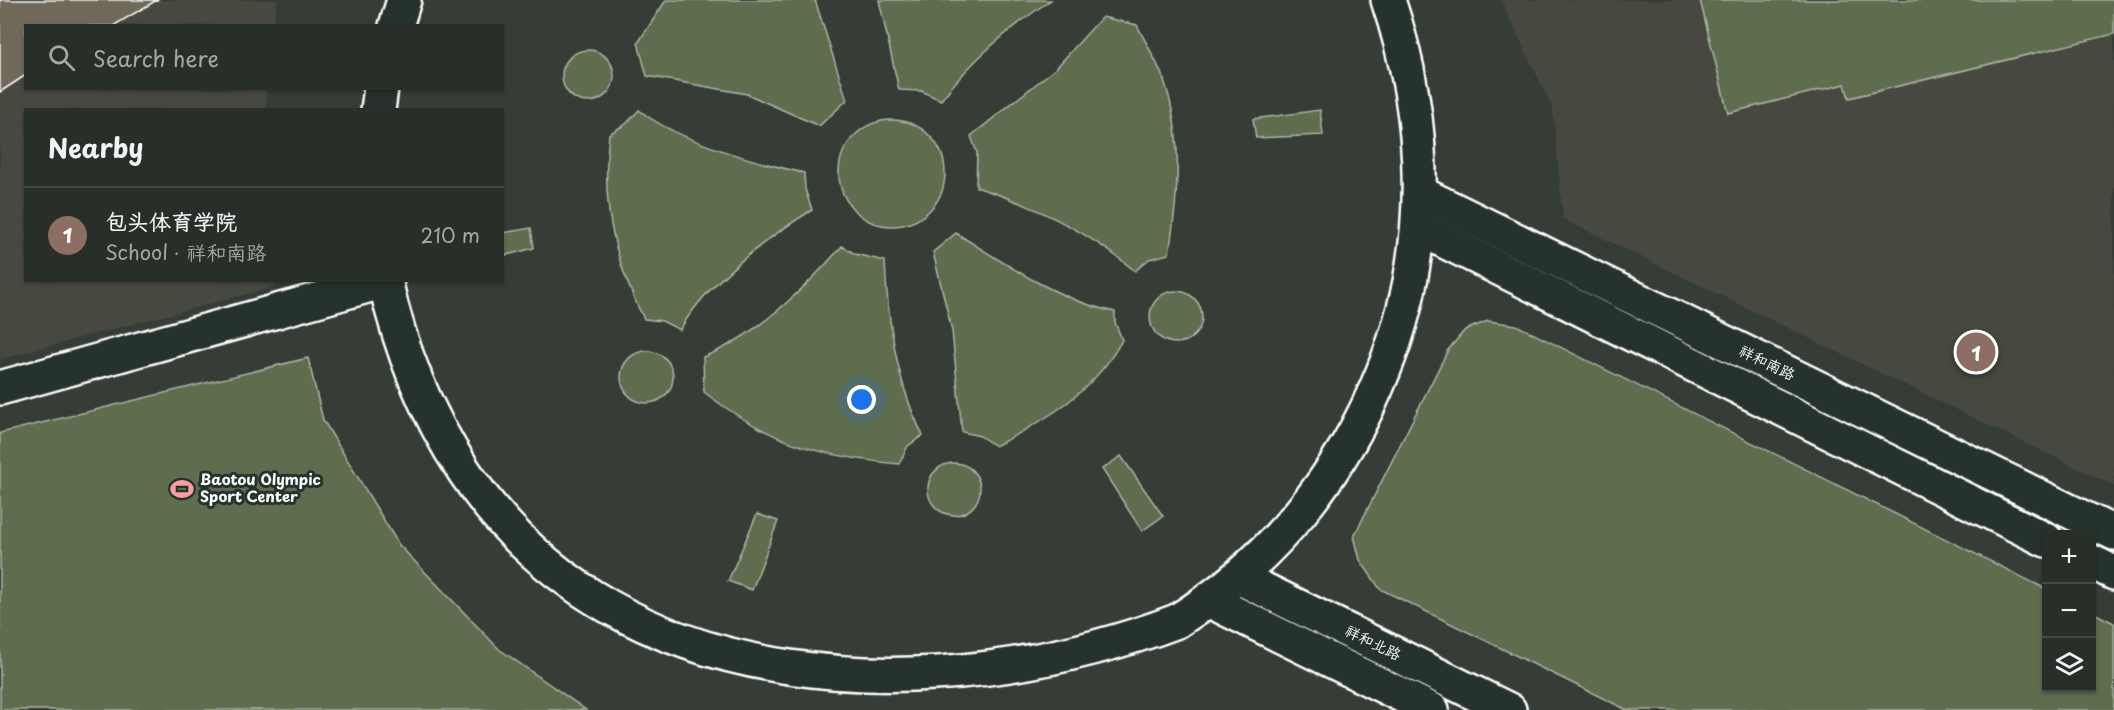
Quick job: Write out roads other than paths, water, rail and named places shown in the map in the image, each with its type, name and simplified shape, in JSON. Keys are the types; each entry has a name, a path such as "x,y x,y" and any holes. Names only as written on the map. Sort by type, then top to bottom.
{"street":[{"path":"397,24 404,0"},
{"path":"385,282 394,322 413,375 436,425 465,473 499,517 538,557 572,586 626,625 676,651 728,672 781,688 836,697 892,701 948,699 1002,691 1055,677 1105,659 1153,635 1208,600 1238,577 1280,536 1314,495 1345,451 1370,404 1391,354 1406,302 1418,228 1420,193 1419,142 1412,88 1400,36 1388,0"},
{"path":"378,108 381,90"},
{"name":"祥和南路","path":"1420,193 2114,533"},
{"path":"1418,228 2042,538"},
{"path":"0,388 381,282"},
{"path":"2096,564 2114,573"},
{"name":"祥和北路","path":"1238,577 1509,710"},
{"path":"1208,600 1432,710"}],"place":[{"name":"包头体育学院","path":"1976,352"},
{"name":"Baotou Olympic Sport Center","path":"182,489"}]}
